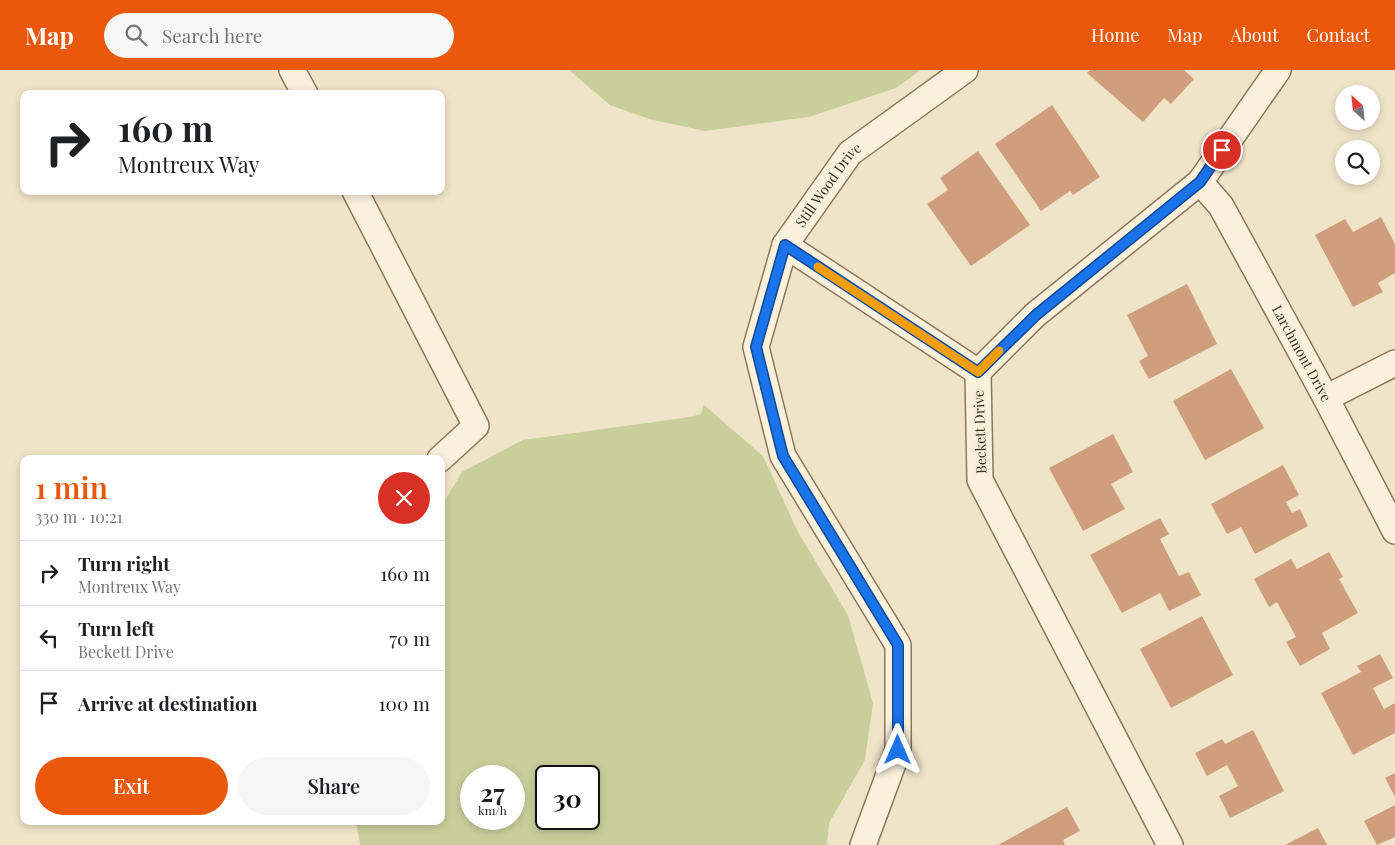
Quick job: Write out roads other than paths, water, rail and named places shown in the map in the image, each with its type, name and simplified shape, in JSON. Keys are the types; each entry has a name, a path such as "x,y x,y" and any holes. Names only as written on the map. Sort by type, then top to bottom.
{"street":[{"path":"292,70 302,90"},
{"name":"Still Wood Drive","path":"863,845 898,750 898,645 783,456 756,347 785,245 850,153 965,70"},
{"name":"Beckett Drive","path":"1170,845 980,480 978,372 1036,315 1200,182 1278,70"},
{"name":"Larchmont Drive","path":"1200,182 1221,206 1326,398 1395,531"},
{"path":"357,195 476,426 444,455"},
{"path":"785,245 978,372"},
{"path":"1326,398 1395,363"}]}
